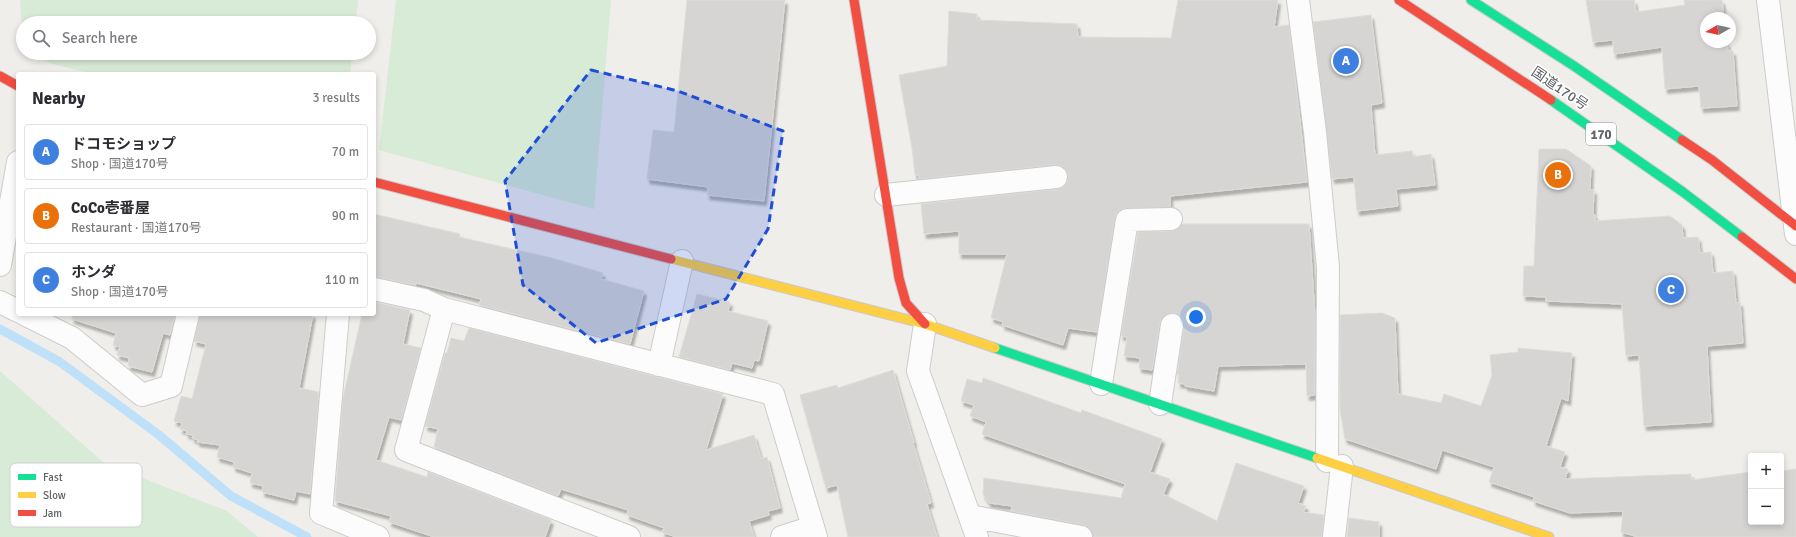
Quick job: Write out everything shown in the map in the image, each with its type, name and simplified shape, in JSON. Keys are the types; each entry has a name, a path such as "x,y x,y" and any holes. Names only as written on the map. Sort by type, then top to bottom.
{"main road":[{"path":"854,0 899,278 906,303 926,324"},
{"name":"国道170号","path":"1399,0 1573,114 1683,192 1796,279"},
{"name":"国道170号","path":"1471,0 1574,66 1712,160 1796,228"},
{"path":"0,76 16,85"},
{"path":"376,183 926,324 1549,537"}],"street":[{"path":"1298,0 1315,132 1328,267 1335,464 1334,537"},
{"path":"1768,0 1796,228"},
{"path":"886,195 1056,177"},
{"path":"0,264 14,203 16,182"},
{"path":"1101,384 1127,220 1171,220"},
{"path":"659,364 682,261"},
{"path":"376,290 424,300 444,309 773,394 814,532 782,537"},
{"path":"0,302 16,310"},
{"path":"444,309 406,450 629,537"},
{"path":"28,316 72,338 142,395 171,386 188,316"},
{"path":"338,316 321,514 378,537"},
{"path":"926,324 918,371 977,537"},
{"path":"1160,404 1172,325"},
{"path":"970,516 1081,537"}],"highlighted area":[{"path":"591,70 678,91 783,131 768,229 726,299 596,343 523,285 505,181"}],"green space":[{"path":"20,0 358,0 357,16 21,16"},
{"path":"396,0 611,0 594,209 379,150"},
{"path":"43,60 351,60 350,72 84,72"},
{"path":"0,371 104,463 10,463 10,527 142,527 142,478 227,511 258,537 0,537"}],"building":[{"path":"687,0 785,0 764,201 707,195 708,187 647,179 653,130 674,132"},
{"path":"1178,0 1278,0 1274,27 1289,25 1307,182 1170,196 1170,207 1121,209 1117,212 1115,218 1097,332 1068,328 1063,345 1002,325 1003,322 991,318 1007,254 959,254 959,231 924,234 921,204 1057,189 1063,187 1067,182 1068,176 1066,170 1061,166 1055,165 919,179 918,174 915,175 912,148 899,75 947,66 949,11 977,14 977,20 1077,24 1078,37 1171,38"},
{"path":"1586,0 1634,0 1636,12 1685,5 1684,0 1722,0 1723,12 1700,12 1700,48 1728,48 1728,51 1733,51 1737,106 1701,108 1699,86 1665,89 1662,47 1614,54 1613,40 1593,42"},
{"path":"1371,15 1382,103 1371,105 1375,155 1412,151 1413,157 1431,154 1435,185 1396,189 1398,206 1357,211 1354,177 1332,179 1313,22"},
{"path":"1539,149 1566,149 1591,166 1590,190 1594,190 1593,215 1595,215 1595,221 1670,216 1682,225 1683,238 1698,237 1700,253 1711,252 1713,273 1733,271 1736,303 1740,302 1743,343 1707,346 1711,422 1644,426 1639,355 1626,356 1622,304 1546,301 1546,297 1523,296 1524,266 1534,266"},
{"path":"376,214 460,234 459,237 552,258 603,273 601,279 644,291 630,344 479,305 481,299 416,283 416,285 376,277"},
{"path":"1182,224 1309,224 1315,316 1315,395 1307,396 1306,364 1218,366 1214,391 1185,386 1185,384 1178,383 1179,375 1177,375 1184,326 1183,320 1180,316 1174,313 1167,314 1162,318 1160,323 1152,370 1139,368 1140,358 1124,356 1127,337 1121,336 1138,232 1172,231 1178,229"},
{"path":"697,294 730,302 728,311 768,321 759,361 754,360 752,368 732,363 730,370 679,357"},
{"path":"376,302 410,310 403,344 421,348 401,420 389,417 376,460 427,477 428,472 551,520 545,537 434,537 389,522 391,516 335,501 343,398 362,316 376,316"},
{"path":"1382,313 1395,318 1398,394 1441,403 1444,394 1481,406 1492,375 1490,355 1518,352 1518,348 1572,353 1568,401 1561,398 1546,446 1565,452 1560,467 1568,469 1565,479 1691,474 1691,480 1748,472 1748,525 1784,525 1784,471 1796,469 1796,537 1638,537 1621,532 1623,511 1570,513 1533,501 1534,497 1489,482 1494,467 1442,450 1436,469 1345,439 1340,409 1340,315"},
{"path":"72,316 175,316 170,335 163,333 152,372 128,366 129,358 117,355 120,347 113,345 116,333 72,319"},
{"path":"200,316 313,316 299,388 319,392 310,494 296,491 294,500 262,492 263,486 250,483 252,473 233,467 234,462 217,457 220,445 197,442 198,440 192,438 193,435 186,434 187,431 180,429 182,423 174,421 181,396 192,399 206,344 194,341"},
{"path":"469,328 723,394 706,450 754,435 761,459 767,457 780,508 768,511 769,515 749,521 754,537 676,537 662,532 664,528 627,515 628,510 561,489 558,496 434,447 438,429 425,426 445,353 447,353 451,338 464,341"},
{"path":"893,370 931,503 927,504 937,537 848,537 837,485 826,488 800,395 837,385 838,388"},
{"path":"983,378 1081,413 1082,410 1162,439 1150,472 1170,479 1163,494 1217,521 1236,463 1304,486 1298,503 1306,506 1303,512 1324,515 1322,537 1093,537 1089,528 1084,525 1011,511 1012,506 989,503 983,494 984,478 1121,498 1125,484 982,434 986,422 970,416 974,405 961,401 967,379 982,383"},
{"path":"1349,518 1379,522 1379,537 1347,537"}],"waterway":[{"path":"0,329 60,362 159,435 231,496 307,537"}],"traffic: fast":[{"path":"1471,0 1574,66 1682,140"},
{"path":"1551,100 1683,192 1742,237"},
{"path":"995,348 1317,458"}],"traffic: slow":[{"path":"671,259 925,324 995,348"},
{"path":"1317,458 1549,537"}],"traffic: jam":[{"path":"854,0 899,278 906,303 925,324"},
{"path":"1399,0 1551,100"},
{"path":"0,76 16,85"},
{"path":"1682,140 1712,160 1796,226"},
{"path":"376,183 671,259"},
{"path":"1742,237 1796,279"}],"place":[{"name":"ドコモショップ","path":"1346,61"},
{"name":"CoCo壱番屋","path":"1558,175"},
{"name":"ホンダ","path":"1671,290"}]}
